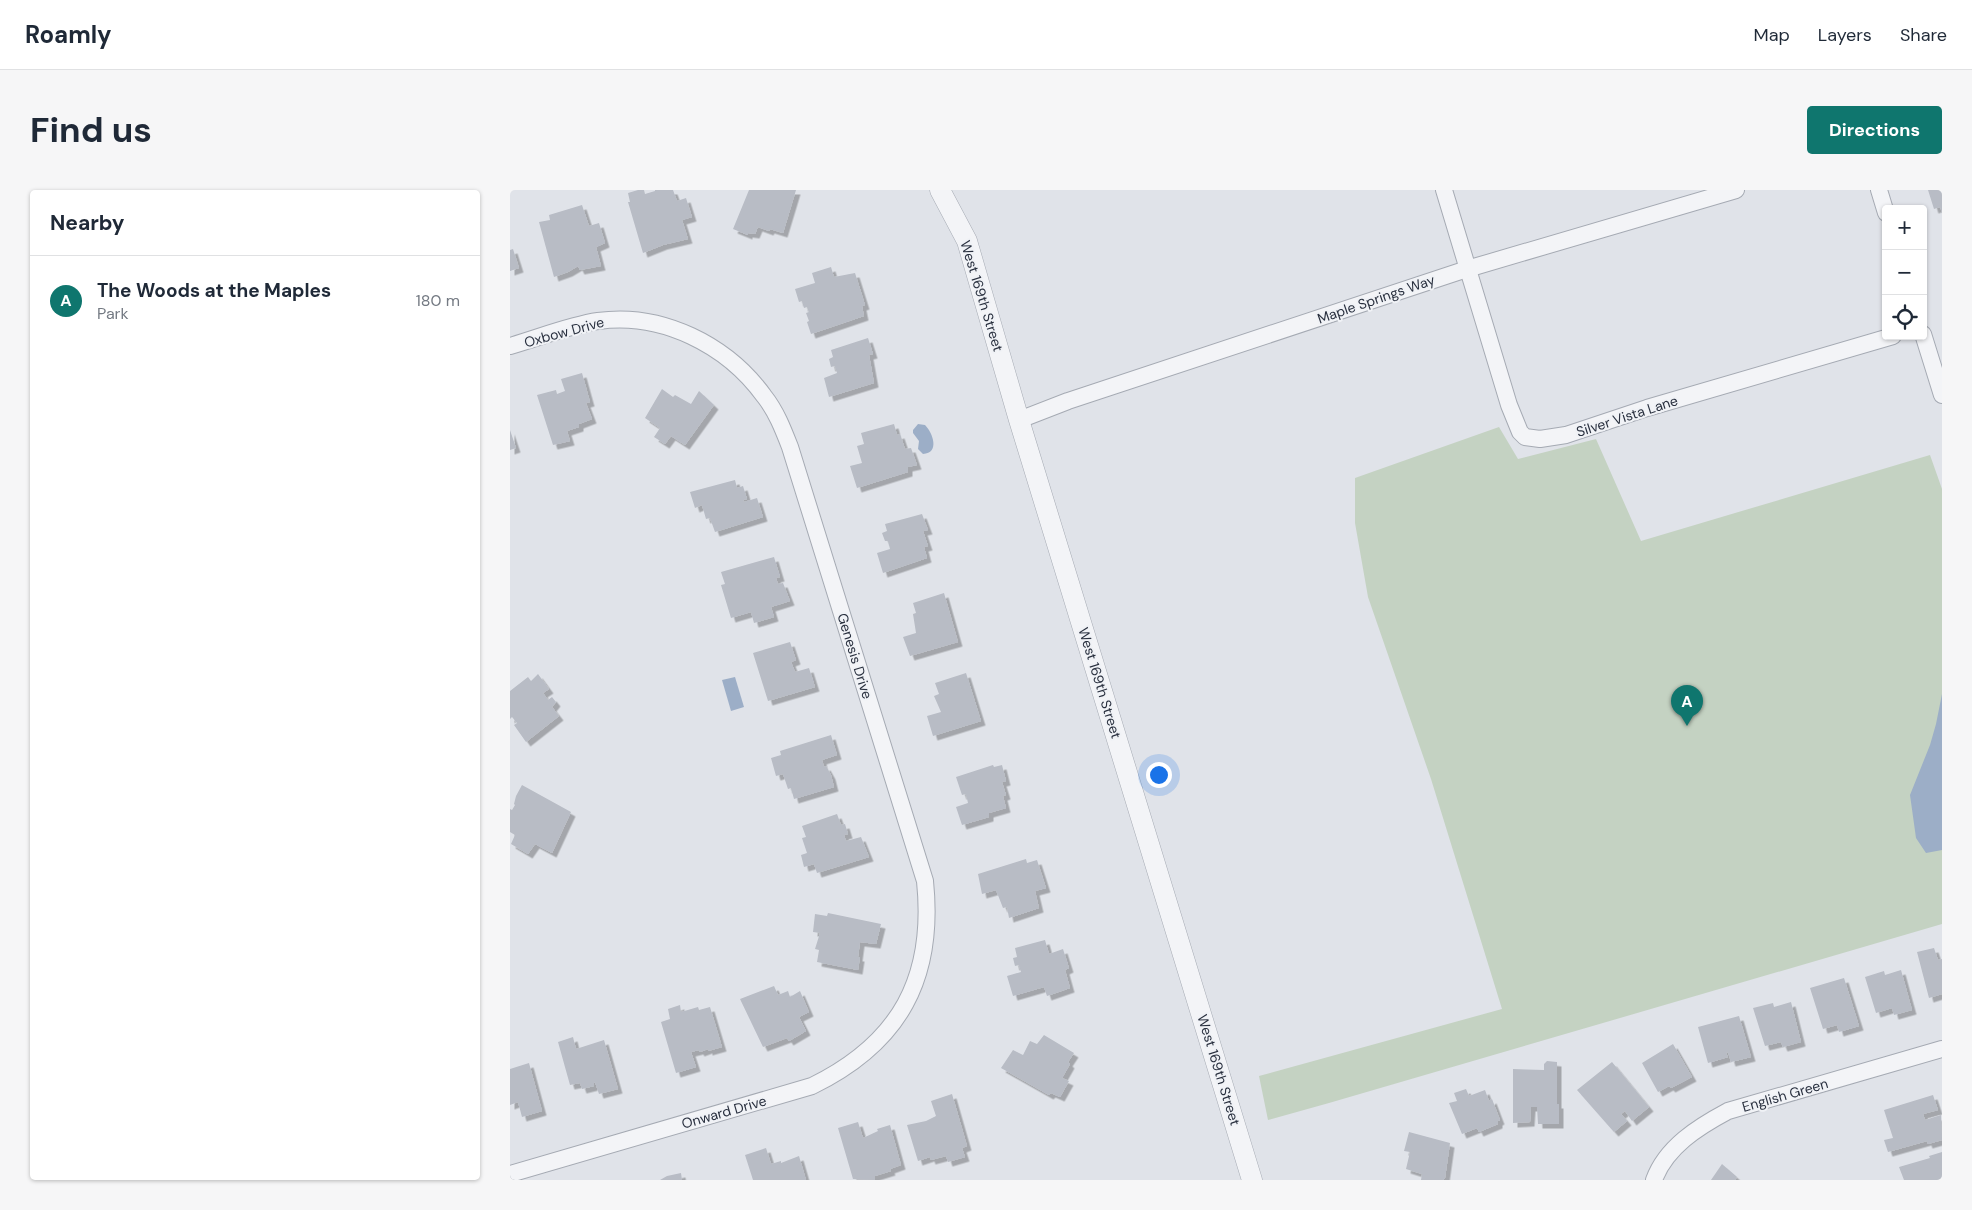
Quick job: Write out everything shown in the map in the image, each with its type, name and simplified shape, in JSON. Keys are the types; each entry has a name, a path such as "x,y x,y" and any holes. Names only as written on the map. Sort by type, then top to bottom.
{"street":[{"name":"West 169th Street","path":"940,190 967,241 1019,420 1252,1180"},
{"path":"1444,190 1468,273"},
{"name":"Maple Springs Way","path":"1019,420 1068,401 1468,273 1736,190"},
{"path":"1878,190 1883,205"},
{"name":"Silver Vista Lane","path":"1468,273 1509,405 1520,432 1525,437 1540,440 1566,435 1647,408 1882,339"},
{"name":"Oxbow Drive","path":"510,346 585,324 615,319 664,326 704,341"},
{"path":"1925,340 1942,395"},
{"name":"Genesis Drive","path":"704,341 733,362 764,395 788,441 925,880 928,910 925,943 918,975 907,1001"},
{"name":"Onward Drive","path":"510,1174 812,1086 836,1075 877,1043 907,1001"},
{"name":"English Green","path":"1654,1180 1658,1170 1676,1146 1701,1125 1728,1111 1942,1050"}],"green space":[{"path":"1499,427 1518,459 1596,439 1641,541 1930,455 1942,489 1942,924 1268,1120 1259,1076 1502,1009 1431,779 1368,597 1355,523 1355,478"}],"water":[{"path":"918,424 925,425 932,437 932,450 928,453 923,454 918,449 919,441 913,430"},
{"path":"735,677 744,707 731,711 722,680"},
{"path":"1942,694 1942,850 1926,853 1916,838 1910,795 1930,745"}],"building":[{"path":"644,190 645,194 655,190 673,190 677,201 686,198 692,217 682,220 688,239 663,245 643,253 628,202 630,202 628,193"},
{"path":"749,190 796,190 783,233 758,227 755,234 748,233 748,235 733,229"},
{"path":"1928,190 1942,190 1942,212 1940,207 1934,209"},
{"path":"582,205 589,226 599,223 605,243 596,247 601,266 580,270 578,266 554,277 539,222 550,220 549,215"},
{"path":"513,249 519,268 510,271 510,250"},
{"path":"831,267 834,277 855,273 865,305 862,306 864,316 811,334 806,313 809,312 807,307 804,308 802,301 799,302 795,289 815,283 812,273"},
{"path":"868,338 873,354 869,355 874,383 829,397 824,378 837,373 835,366 831,367 829,359 833,357 831,350"},
{"path":"582,373 590,402 586,403 592,419 579,424 579,427 567,431 570,441 553,445 537,395 556,390 557,394 565,391 561,379"},
{"path":"662,389 673,397 675,395 691,404 699,391 714,405 685,445 671,436 665,444 654,437 660,428 645,418"},
{"path":"894,424 897,435 900,434 905,449 911,448 917,465 908,467 908,472 857,488 850,466 862,463 857,446 864,444 861,433"},
{"path":"510,430 516,448 510,450"},
{"path":"735,480 737,488 743,486 747,499 743,500 744,502 757,498 763,517 715,532 710,518 706,519 702,505 695,508 690,492"},
{"path":"922,514 928,530 923,531 928,546 924,547 927,558 883,573 877,553 890,549 888,541 885,541 882,533 887,531 885,524"},
{"path":"774,557 780,577 776,578 778,584 783,583 790,601 771,607 774,617 754,623 751,612 731,618 721,585 725,584 721,572"},
{"path":"944,593 958,642 910,656 903,637 916,633 913,614 916,613 913,603"},
{"path":"790,642 796,660 791,662 795,672 809,668 815,687 768,701 753,653"},
{"path":"966,673 981,721 933,736 927,716 941,712 934,696 939,694 935,683"},
{"path":"538,674 549,689 543,693 548,700 552,697 556,702 552,707 559,716 526,742 514,725 517,723 512,717 510,719 510,691 528,677 531,681"},
{"path":"831,735 837,755 822,760 824,767 826,766 831,775 834,787 794,799 791,788 788,789 783,774 776,776 771,758 781,755 780,751"},
{"path":"993,765 994,767 1002,765 1006,781 1002,782 1006,795 1003,796 1006,808 989,813 989,817 962,825 956,807 968,803 966,794 962,795 956,777"},
{"path":"522,785 571,812 552,853 535,844 528,854 511,844 515,835 510,832 510,809 512,810 515,805 516,796"},
{"path":"837,814 841,825 845,824 848,834 844,835 846,841 861,837 869,857 817,873 814,864 804,867 801,855 807,853 802,838 806,837 802,826"},
{"path":"1026,859 1027,863 1037,860 1046,888 1035,891 1039,908 1009,918 1007,907 1003,908 996,890 982,894 978,874"},
{"path":"828,913 881,924 876,944 860,942 858,970 817,962 819,950 815,949 820,933 813,932 815,914 827,916"},
{"path":"1045,940 1049,954 1063,949 1069,968 1065,970 1070,988 1047,996 1044,987 1013,996 1007,976 1021,972 1019,965 1015,966 1013,958 1017,957 1015,948"},
{"path":"1934,948 1938,960 1942,959 1942,994 1929,998 1917,952"},
{"path":"1901,970 1912,1010 1894,1015 1892,1008 1876,1013 1865,977 1884,971 1885,975"},
{"path":"1844,978 1859,1026 1839,1032 1837,1025 1823,1029 1810,988"},
{"path":"774,986 778,995 788,991 790,997 800,991 809,1012 799,1017 806,1031 789,1041 787,1038 763,1047 740,999"},
{"path":"1791,1002 1801,1042 1783,1047 1781,1042 1765,1046 1753,1008 1773,1003 1774,1007"},
{"path":"680,1005 681,1012 698,1007 699,1010 710,1007 722,1047 708,1051 708,1049 700,1052 699,1050 691,1052 696,1067 676,1073 661,1022 670,1019 668,1009"},
{"path":"1739,1016 1751,1057 1731,1062 1728,1052 1726,1053 1728,1057 1708,1063 1698,1027"},
{"path":"1044,1035 1074,1053 1068,1062 1070,1064 1062,1078 1069,1081 1060,1097 1051,1093 1049,1095 1001,1068 1013,1050 1023,1055 1030,1041 1037,1044"},
{"path":"573,1037 576,1049 604,1040 618,1089 599,1094 595,1082 594,1086 582,1089 580,1083 570,1085 558,1042"},
{"path":"1673,1044 1692,1077 1671,1088 1669,1086 1658,1092 1642,1063"},
{"path":"1547,1061 1557,1062 1559,1124 1538,1124 1537,1107 1531,1107 1530,1122 1513,1123 1513,1069 1544,1070 1544,1064"},
{"path":"1612,1062 1649,1107 1632,1121 1625,1111 1621,1114 1627,1121 1614,1132 1577,1090"},
{"path":"529,1063 542,1111 522,1117 518,1102 510,1105 510,1069"},
{"path":"1466,1089 1469,1096 1485,1090 1489,1101 1492,1099 1500,1120 1498,1124 1479,1132 1477,1128 1462,1134 1449,1103 1457,1101 1454,1093"},
{"path":"952,1094 967,1146 962,1148 965,1157 948,1162 946,1156 931,1160 930,1157 918,1161 907,1125 926,1121 936,1116 931,1101"},
{"path":"1933,1095 1938,1110 1923,1114 1925,1120 1941,1115 1942,1140 1928,1144 1927,1141 1888,1152 1884,1140 1893,1138 1884,1110"},
{"path":"858,1122 863,1138 878,1131 877,1129 890,1125 901,1165 890,1169 891,1171 875,1176 875,1180 853,1179 838,1128"},
{"path":"1409,1132 1450,1143 1445,1178 1443,1180 1421,1180 1422,1174 1406,1169 1410,1152 1404,1151"},
{"path":"766,1148 771,1164 781,1161 781,1163 799,1156 806,1180 753,1180 745,1155"},
{"path":"1942,1152 1942,1180 1904,1180 1899,1167 1930,1158 1929,1156"},
{"path":"1722,1164 1737,1177 1735,1180 1711,1180"},
{"path":"681,1173 682,1180 660,1180 667,1176"}],"place":[{"name":"The Woods at the Maples","path":"1687,726"}]}
